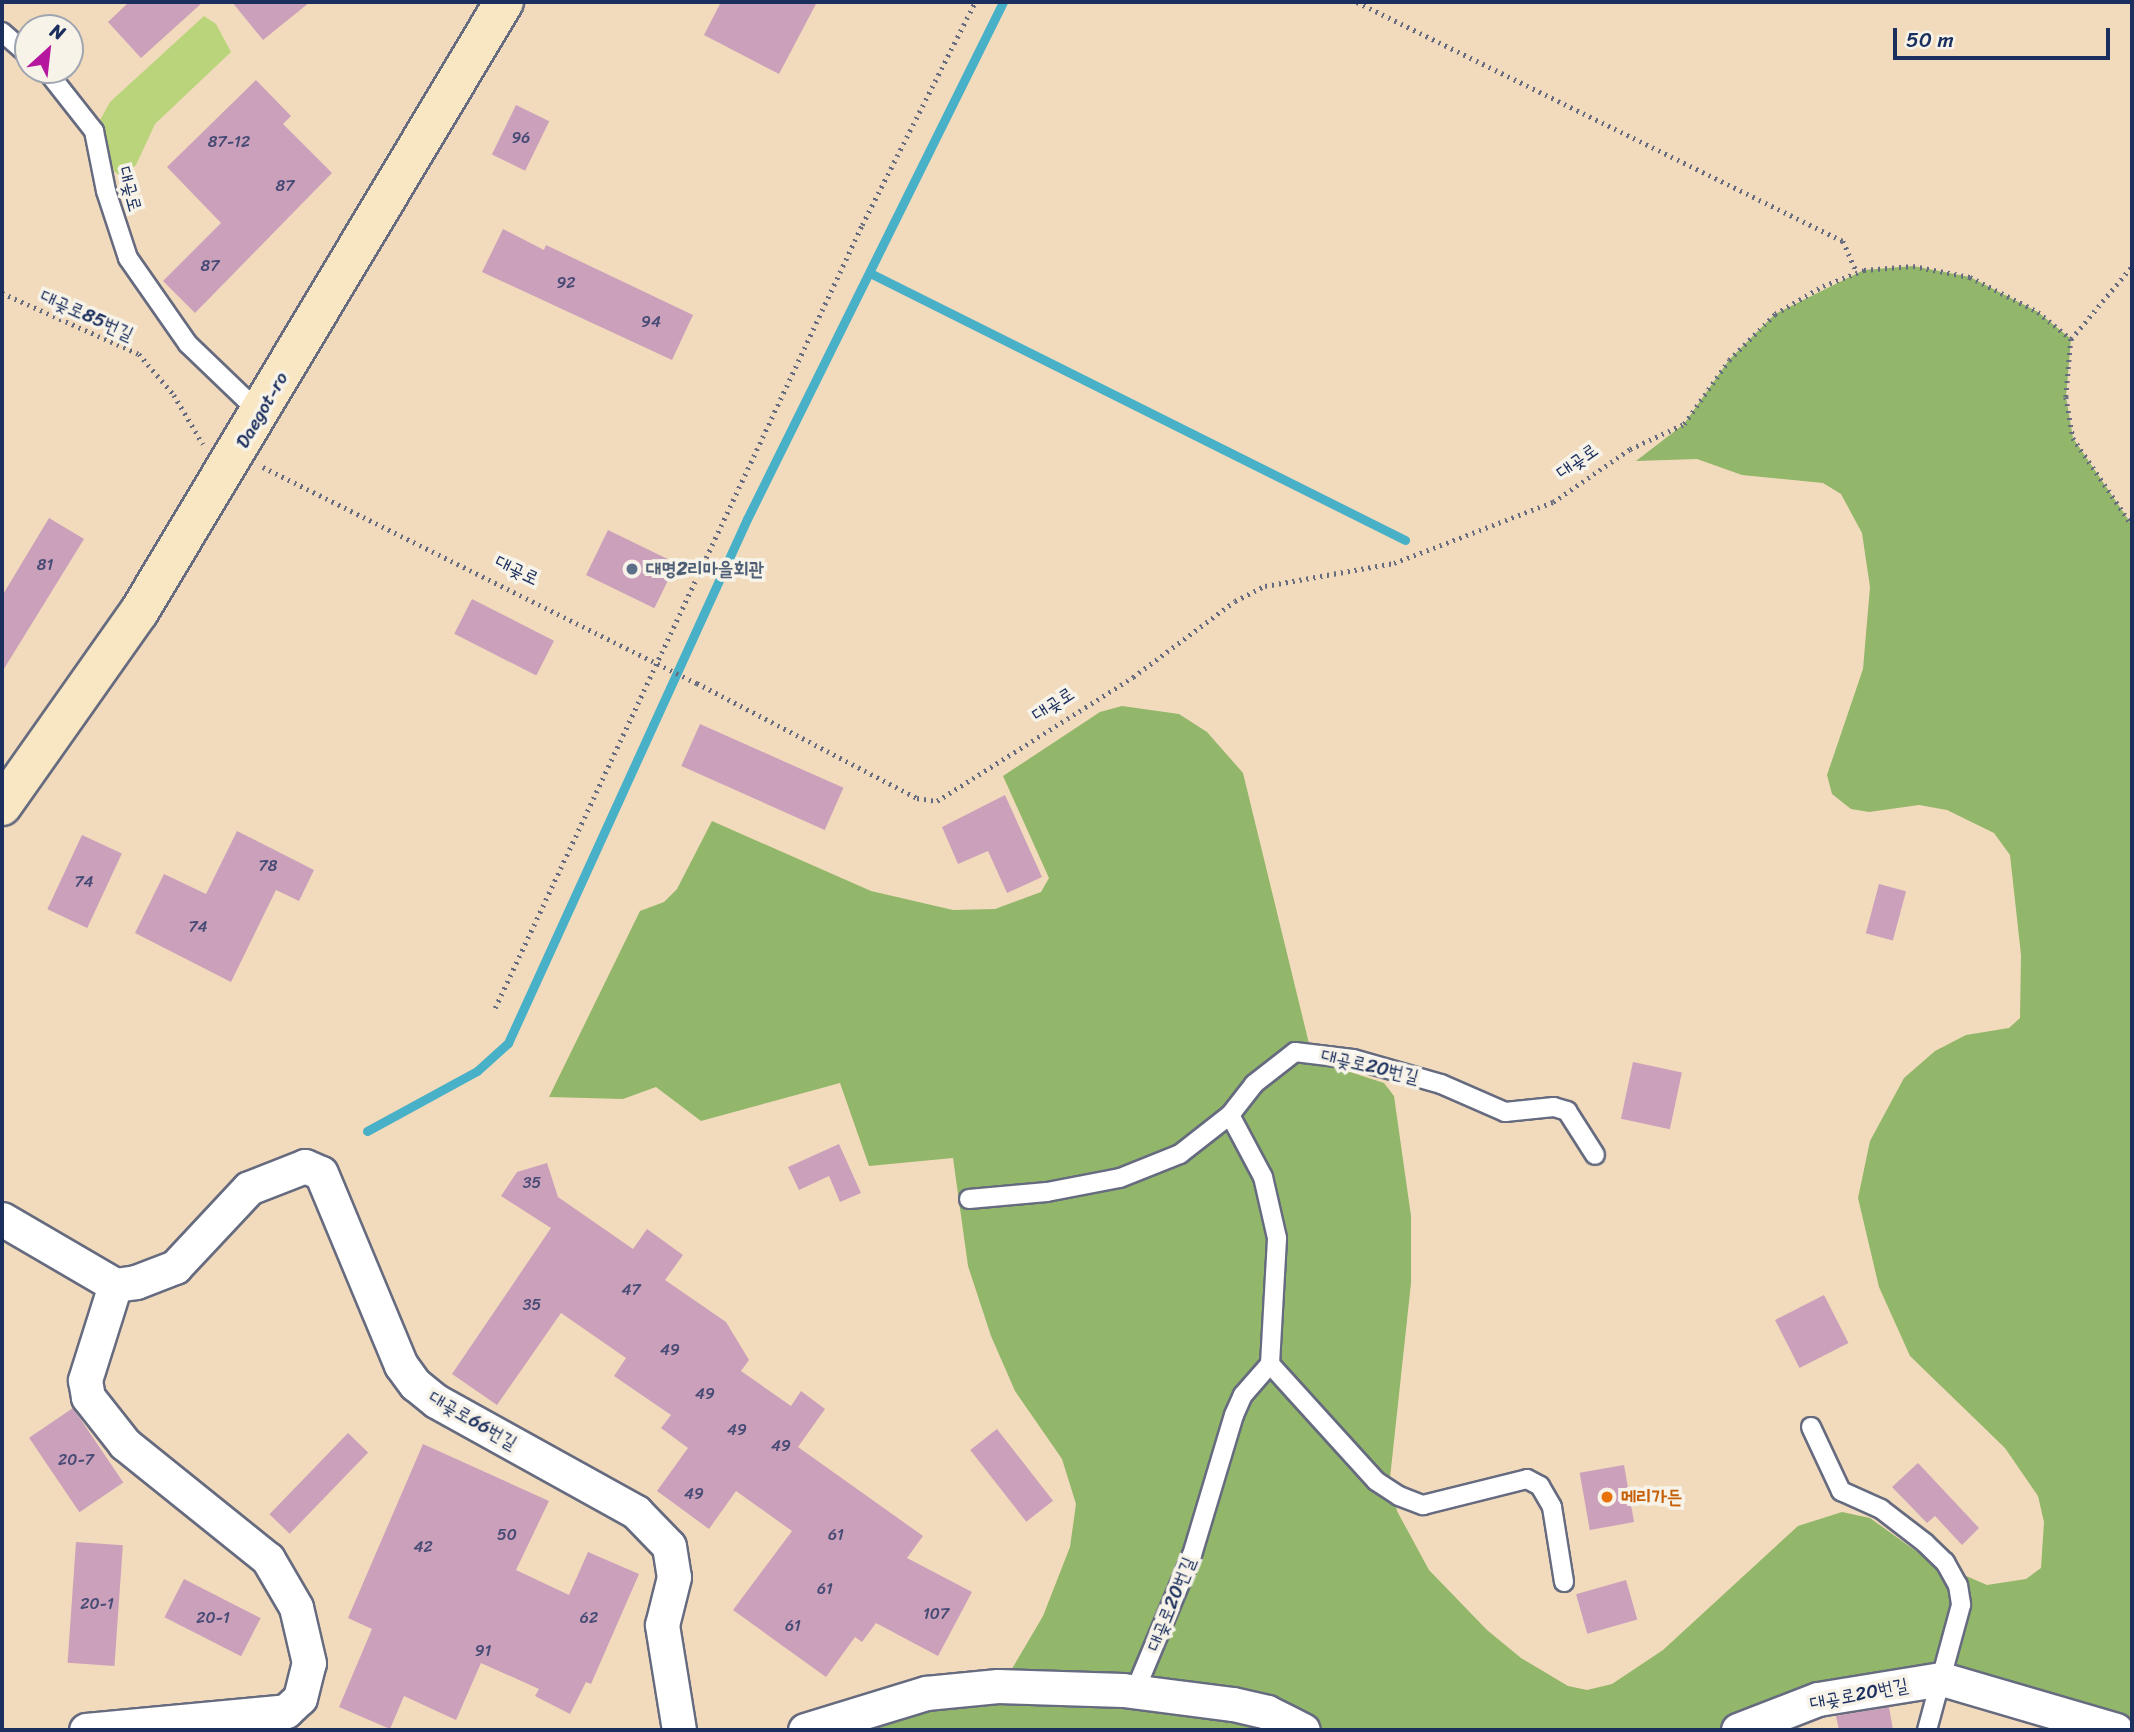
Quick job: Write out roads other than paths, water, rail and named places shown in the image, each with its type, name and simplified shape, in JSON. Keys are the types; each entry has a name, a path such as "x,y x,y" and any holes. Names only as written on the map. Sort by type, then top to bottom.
{"street":[{"name":"Daegot-ro","path":"2,806 139,612 229,466 504,2"},
{"name":"대곶로66번길","path":"115,1285 155,1278 175,1267 248,1188 304,1166 321,1173 401,1365 415,1384 436,1401 619,1502 656,1528 669,1546 674,1577 662,1625 678,1730"},
{"path":"2,1219 115,1285 85,1380 88,1397 125,1444 268,1559 296,1607 306,1642 308,1672 300,1698 286,1711 86,1730"},
{"name":"대곶로20번길","path":"1738,1730 1818,1699 1942,1679 2116,1730"},
{"path":"805,1730 885,1704 954,1688 1135,1691 1233,1704 1267,1712 1303,1730"}],"lane":[{"name":"대곶로","path":"57,84 94,131 106,191 128,258 188,344 260,413"},
{"name":"대곶로20번길","path":"1230,1115 1271,1067 1295,1052 1319,1052 1441,1084 1505,1112 1554,1107 1567,1111 1595,1155"},
{"path":"969,1199 1047,1192 1120,1178 1180,1154 1230,1115 1263,1177 1277,1238 1270,1364 1377,1481 1399,1496 1423,1505 1527,1479 1540,1486 1552,1507 1564,1582"},
{"name":"대곶로20번길","path":"1135,1691 1192,1555 1234,1415 1243,1395 1270,1364"},
{"path":"1811,1427 1841,1491 1881,1509 1925,1543 1945,1562 1958,1585 1961,1605 1927,1730"}],"waterway":[{"path":"367,1131 477,1071 508,1043 747,519 1003,2"},
{"path":"870,273 1405,540"}],"place":[{"name":"대명2리마을회관","path":"632,569"},
{"name":"메리가든","path":"1607,1497"}]}
